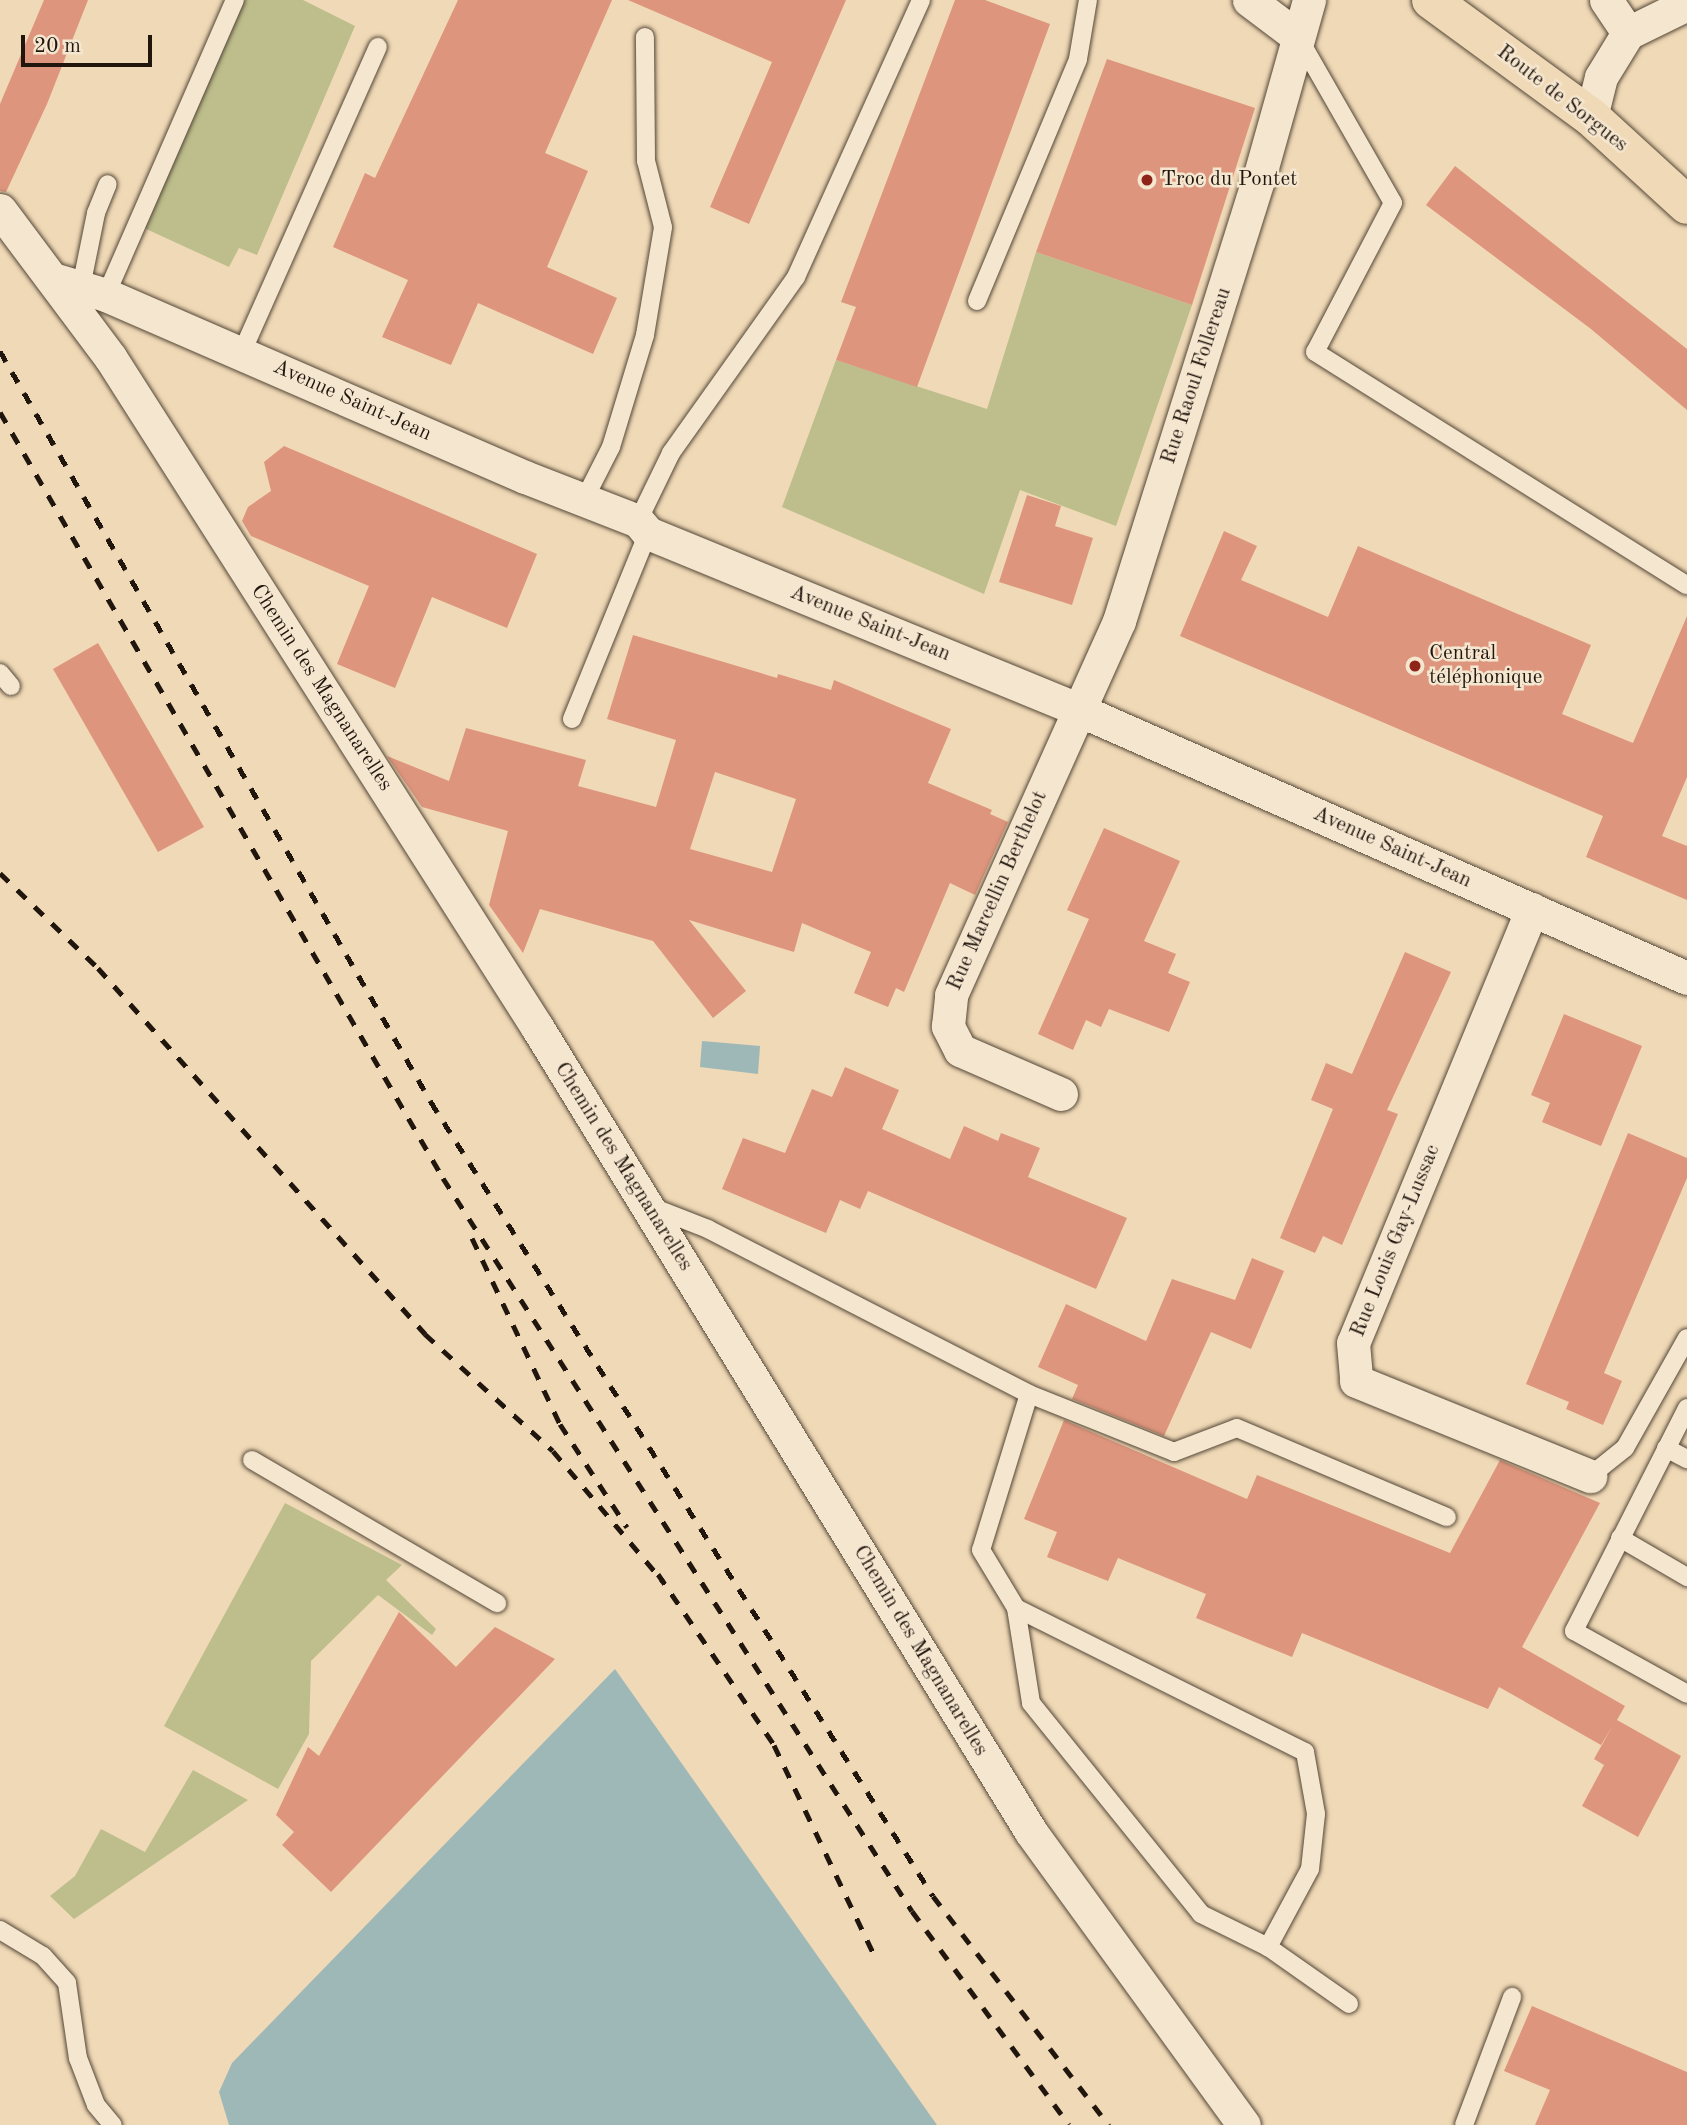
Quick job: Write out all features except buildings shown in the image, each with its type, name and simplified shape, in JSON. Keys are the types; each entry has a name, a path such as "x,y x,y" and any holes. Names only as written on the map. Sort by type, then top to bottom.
{"main road":[{"name":"Route de Sorgues","path":"1444,4 1591,117 1687,205"}],"street":[{"path":"1249,0 1297,36"},
{"name":"Rue Raoul Follereau","path":"1079,710 1119,621 1259,178 1309,0"},
{"path":"1606,0 1628,33"},
{"path":"1591,117 1601,76 1628,33 1687,4"},
{"name":"Chemin des Magnanarelles","path":"0,211 80,287 110,357 646,1204 1031,1832 1244,2125"},
{"name":"Avenue Saint-Jean","path":"80,287 242,352 525,477 585,498 643,527 1079,710 1687,978"},
{"name":"Rue Marcellin Berthelot","path":"1061,1094 960,1050 948,1026 951,995 1079,710"},
{"name":"Rue Louis Gay-Lussac","path":"1532,909 1353,1343 1356,1381 1590,1476"}],"lane":[{"path":"80,287 235,0"},
{"path":"572,719 671,453 796,277 921,0"},
{"path":"977,301 1078,59 1088,0"},
{"path":"1297,36 1392,203 1315,352 1687,584"},
{"path":"585,498 611,447 645,335 663,227 646,161 645,37"},
{"path":"242,352 378,47"},
{"path":"80,287 96,212 108,184"},
{"path":"646,1204 708,1229 1029,1394 1174,1452 1237,1428 1447,1517"},
{"path":"1590,1476 1625,1448 1687,1338"},
{"path":"1029,1394 981,1550 1016,1608 1031,1703 1201,1914 1268,1947 1349,2004"},
{"path":"1687,1408 1574,1632 1687,1694"},
{"path":"1666,1448 1687,1459"},
{"path":"252,1460 497,1603"},
{"path":"1620,1538 1687,1577"},
{"path":"1016,1608 1305,1752 1316,1814 1310,1869 1268,1947"},
{"path":"0,1930 43,1956 67,1983 78,2058 96,2105 113,2125"},
{"path":"1464,2125 1512,1997"}],"green space":[{"path":"245,0 303,0 355,26 257,255 239,248 229,267 144,228"},
{"path":"1036,252 1192,305 1116,526 1020,490 984,594 782,507 836,360 987,409"},
{"path":"285,1503 402,1565 386,1580 436,1629 432,1635 378,1595 311,1661 309,1734 278,1789 164,1726"},
{"path":"193,1770 248,1800 74,1919 50,1896 75,1876 101,1829 145,1852"}],"water":[{"path":"702,1041 760,1046 758,1074 700,1067"},
{"path":"615,1669 937,2125 229,2125 219,2092 232,2063"}],"railway":[{"path":"0,351 431,1102 933,1896 1109,2125"},
{"path":"0,412 443,1178 912,1911 1069,2125"},
{"path":"0,873 98,968 425,1334 553,1451 663,1581"},
{"path":"472,1238 560,1424 627,1527"},
{"path":"658,1574 774,1745 876,1959"}],"place":[{"name":"Troc du Pontet","path":"1147,180"},
{"name":"Central téléphonique","path":"1415,666"}]}
